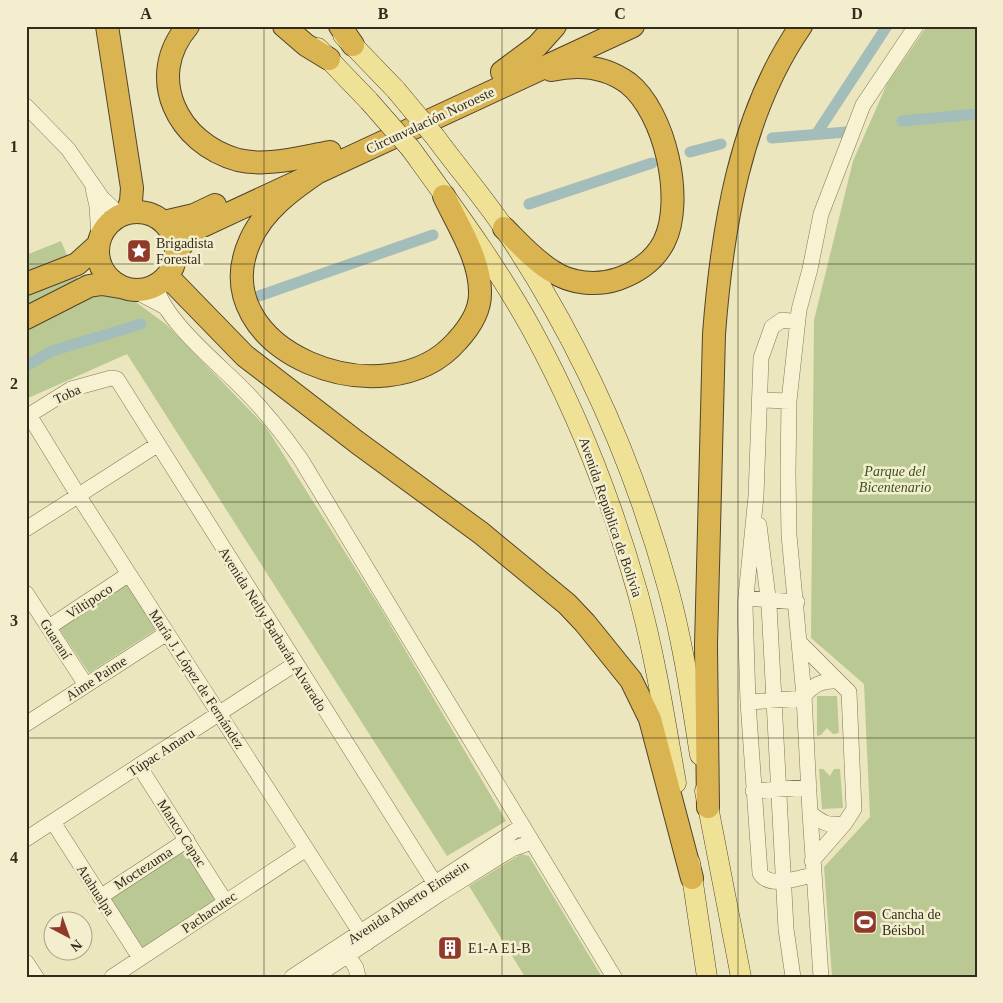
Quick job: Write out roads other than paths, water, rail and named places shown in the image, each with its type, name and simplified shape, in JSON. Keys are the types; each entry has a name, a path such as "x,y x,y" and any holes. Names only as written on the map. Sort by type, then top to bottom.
{"highway":[{"path":"107,26 132,188 131,201 124,214"},
{"path":"188,26 176,39 170,53 166,78 174,108 201,142 222,154 240,160 256,162 325,161"},
{"path":"284,26 306,45 329,59"},
{"path":"340,26 353,45"},
{"path":"502,72 536,46 555,26"},
{"name":"Circunvalación Noroeste","path":"226,208 599,26"},
{"name":"Circunvalación Noroeste","path":"325,161 526,75 633,26"},
{"path":"708,807 705,718 706,635 717,285 725,230 744,151 770,79 801,26"},
{"path":"504,228 553,272 570,280 592,284 609,282 642,267 661,247 670,221 672,193 667,152 645,103 629,84 607,72 581,66 526,75"},
{"path":"325,161 284,197 250,240 243,260 241,287 247,305 258,323 273,339 292,354 319,368 340,374 362,377 385,376 407,372 434,361 452,347 476,314 481,297 477,271 444,196"},
{"path":"164,222 226,208"},
{"path":"176,253 186,239 198,228 226,208"},
{"path":"26,284 77,264 98,242 107,226 124,214 140,211 153,215 164,222 174,236 176,253 174,263 159,283"},
{"path":"98,242 98,258 102,270 110,280 126,288"},
{"path":"26,318 89,286 102,284 145,289 159,283 174,283 234,345 275,381 481,533 568,604 631,680 650,719 692,878"}],"main road":[{"name":"Avenida República de Bolivia","path":"294,26 369,100 411,149 500,277 531,327 579,424 606,494 638,595 648,638 668,734 707,977"},
{"path":"334,26 396,90 436,138 504,228 558,316 611,424 631,472 669,589 687,672 708,807 741,977"},
{"path":"733,938 748,977"}],"street":[{"path":"820,977 812,868 804,697 797,602 789,535 789,401 797,322 821,214 863,105 916,26"},
{"path":"26,106 57,136 89,177 102,198 124,214"},
{"path":"89,177 97,206 98,242"},
{"path":"159,283 160,297 167,309 197,345 272,420 300,458 614,977"},
{"path":"126,288 151,298 167,309"},
{"path":"797,322 782,320 772,327 761,358 756,496 746,598 748,702 753,791 760,873 763,878 770,882 785,880 812,868 854,809 848,692 800,644"},
{"name":"Toba","path":"27,416 71,389 111,378"},
{"name":"Avenida Nelly Barbarán Alvarado","path":"111,378 118,382 438,888"},
{"path":"759,400 789,401"},
{"name":"María J. López de Fernández","path":"27,416 364,937"},
{"path":"26,528 157,445"},
{"path":"756,496 768,600 785,880 786,929 792,977"},
{"name":"Viltipoco","path":"49,627 129,574"},
{"name":"Guaraní","path":"26,593 86,685"},
{"path":"746,598 797,602"},
{"name":"Aime Paime","path":"26,724 167,633"},
{"name":"Túpac Amaru","path":"26,839 295,664"},
{"path":"748,702 804,697 817,684 827,680 837,681"},
{"name":"Manco Capac","path":"140,766 225,900"},
{"path":"753,791 809,787"},
{"path":"810,813 828,825 845,823"},
{"name":"Atahualpa","path":"52,822 140,958"},
{"name":"Avenida Alberto Einstein","path":"292,977 364,937 438,888 522,826"},
{"name":"Moctezuma","path":"100,897 187,840"},
{"name":"Avenida Alberto Einstein","path":"438,888 512,849 532,842"},
{"name":"Pachacutec","path":"112,977 225,900 306,849"},
{"name":"Avenida Alberto Einstein","path":"315,977 348,955 364,937"},
{"path":"348,955 356,968 358,977"},
{"path":"26,962 36,977"}],"waterway":[{"path":"817,133 887,26"},
{"path":"902,121 977,114"},
{"path":"772,138 847,132"},
{"path":"690,152 721,144"},
{"path":"529,204 652,163"},
{"path":"259,296 433,235"},
{"path":"26,366 52,351 141,324"}],"place":[{"name":"Brigadista Forestal","path":"139,251"},
{"name":"Cancha de Béisbol","path":"865,922"},
{"name":"E1-A E1-B","path":"450,948"}],"park label":[{"name":"Parque del Bicentenario","path":"895,480"}]}
